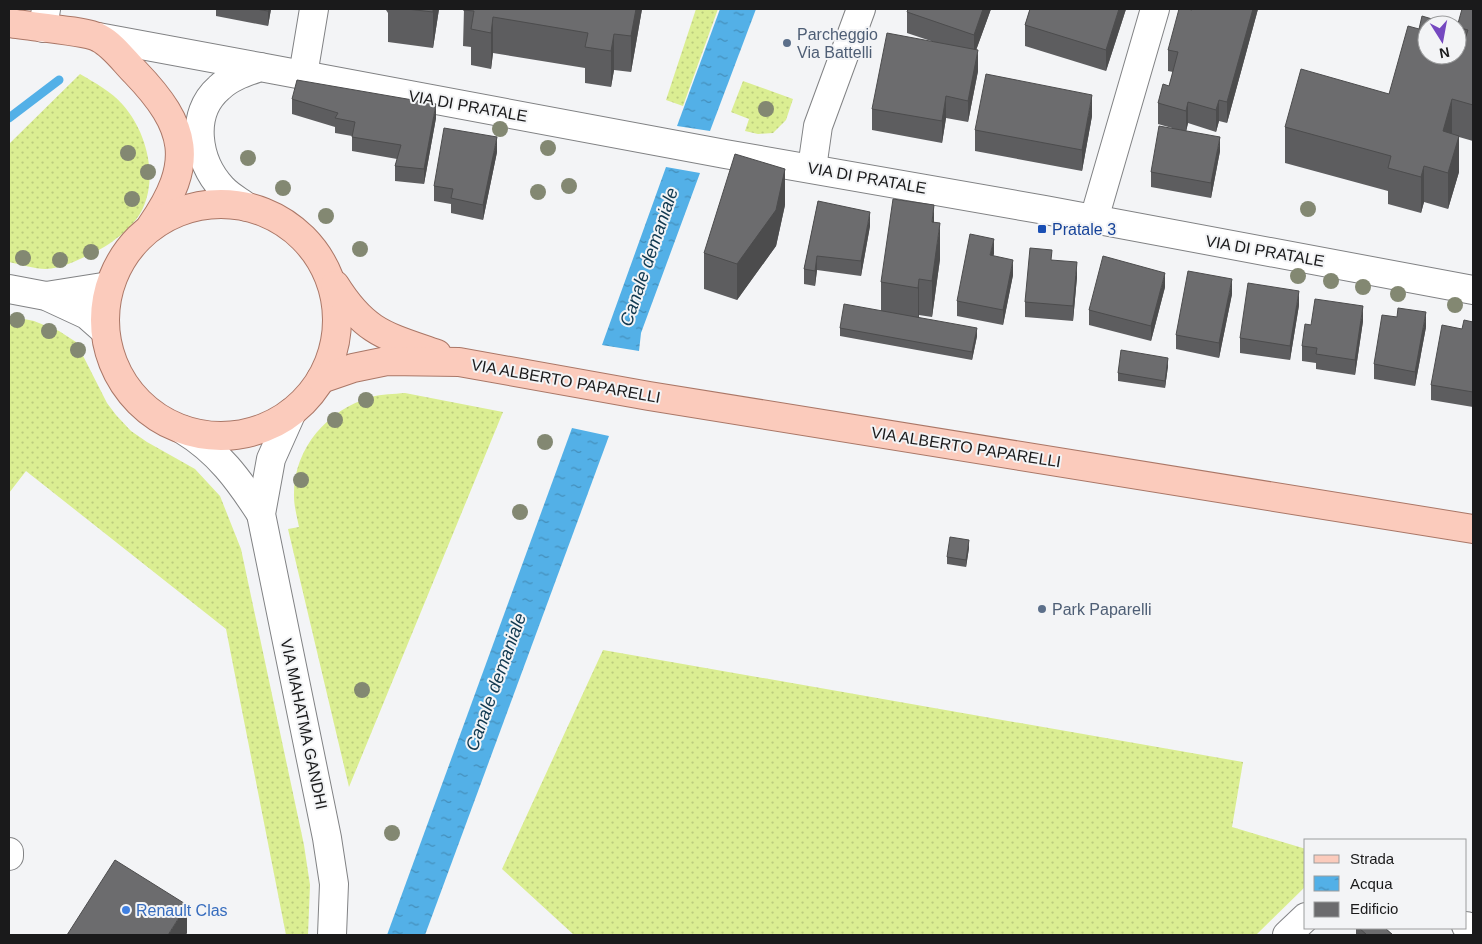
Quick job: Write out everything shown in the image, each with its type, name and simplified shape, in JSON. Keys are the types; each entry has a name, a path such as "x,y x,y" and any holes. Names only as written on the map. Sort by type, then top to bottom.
{"main road":[{"name":"VIA DI PRATALE","path":"9,23 44,18 98,37"},
{"path":"98,37 144,81 165,111 178,138 181,157 179,175 166,204 148,230 124,255 109,286 104,308 104,330 113,365 131,395 157,418 183,430 203,436 235,436 265,428 292,412 303,402 321,379 332,357 337,324 334,292 321,261 306,241 286,224 271,215 247,207 218,204 200,206 172,214 148,230"},
{"name":"VIA ALBERTO PAPARELLI","path":"321,261 357,316 390,337 459,362"},
{"name":"VIA ALBERTO PAPARELLI","path":"321,379 353,368 387,360 459,362 659,397 1473,529"}],"street":[{"path":"303,76 314,9"},
{"path":"812,168 818,126 861,9"},
{"path":"1094,219 1155,9"},
{"name":"VIA DI PRATALE","path":"98,37 1473,290"},
{"path":"247,207 223,190 214,178 205,159 199,129 204,108 210,97 219,88 260,67"},
{"path":"46,296 109,286"},
{"path":"9,289 46,296 87,315 104,330"},
{"name":"VIA MAHATMA GANDHI","path":"292,412 271,458 261,514 327,838 334,884 332,935"},
{"name":"VIA MAHATMA GANDHI","path":"183,430 210,449 226,464 261,514"},
{"path":"1287,935 1304,919"}],"green space":[{"path":"696,9 718,9 683,106 666,100"},
{"path":"80,74 118,100 138,127 147,154 149,168 149,182 143,208 134,223 120,236 97,251 74,262 57,268 46,269 9,262 9,144"},
{"path":"743,81 793,99 786,120 773,133 758,134 745,131 749,119 731,112"},
{"path":"9,316 34,321 59,331 76,342 107,403 116,415 131,431 147,442 195,469 220,496 241,549 304,845 310,885 308,935 286,935 226,629 26,471 9,493"},
{"path":"405,393 503,412 349,787 288,529 299,527 294,500 295,479 306,447 327,422 340,411 371,397"},
{"path":"603,650 1243,762 1232,827 1304,848 1304,888 1256,935 574,935 502,869"}],"water":[{"path":"720,9 756,9 710,131 677,126"},
{"name":"Canale demaniale","path":"666,167 700,173 641,333 639,351 602,345"},
{"name":"Canale demaniale","path":"572,428 609,436 425,935 387,935"}],"building":[{"path":"407,9 433,9 433,12"},
{"path":"464,9 636,9 631,36 614,34 611,51 585,47 588,33 493,17 491,33 471,29 474,11"},
{"path":"908,9 983,9 974,35 907,12"},
{"path":"1030,9 1119,9 1106,50 1025,25"},
{"path":"1179,9 1253,9 1227,102 1219,100 1216,110 1188,102 1186,111 1158,103 1163,84 1169,86 1178,52 1168,50"},
{"path":"1462,9 1473,9 1473,105 1452,99 1443,131 1459,136 1448,173 1424,166 1421,177 1388,168 1391,156 1285,127 1301,69 1389,94 1408,26 1417,28 1417,65 1467,65 1467,15 1460,15"},
{"path":"887,33 978,50 968,101 946,96 942,121 872,109"},
{"path":"986,74 1092,95 1082,150 975,130"},
{"path":"297,80 436,104 424,169 395,166 401,145 352,137 355,122 335,118 338,113 292,99"},
{"path":"1159,126 1220,137 1211,183 1151,172"},
{"path":"444,128 497,137 483,205 451,198 453,189 434,186"},
{"path":"735,154 785,169 776,210 737,264 704,253"},
{"path":"893,199 934,205 932,222 940,223 932,281 919,279 918,288 881,282"},
{"path":"818,201 870,212 861,261 817,256 815,271 804,269"},
{"path":"970,234 994,239 990,255 1013,260 1003,310 957,301"},
{"path":"1030,248 1052,250 1051,260 1077,262 1073,306 1025,302"},
{"path":"1103,256 1165,273 1151,326 1089,310"},
{"path":"1188,271 1232,279 1219,343 1176,335"},
{"path":"1248,283 1299,291 1290,346 1240,338"},
{"path":"1315,299 1363,306 1355,360 1316,354 1317,348 1302,346 1305,324 1311,325"},
{"path":"844,304 977,328 972,352 840,328"},
{"path":"1398,308 1426,312 1415,372 1374,364 1382,315 1397,317"},
{"path":"1464,320 1473,322 1473,392 1431,385 1442,325 1462,329"},
{"path":"1121,350 1168,358 1165,381 1118,373"},
{"path":"950,537 969,540 966,560 947,557"},
{"path":"115,860 187,905 168,935 67,935"},
{"path":"1360,929 1386,929 1393,935 1367,935"}],"waterway":[{"path":"9,118 59,80"}],"place":[{"name":"Parcheggio Via Battelli","path":"787,43"},
{"name":"Pratale 3","path":"1042,229"},
{"name":"Park Paparelli","path":"1042,609"},
{"name":"Renault Clas","path":"126,910"}]}
